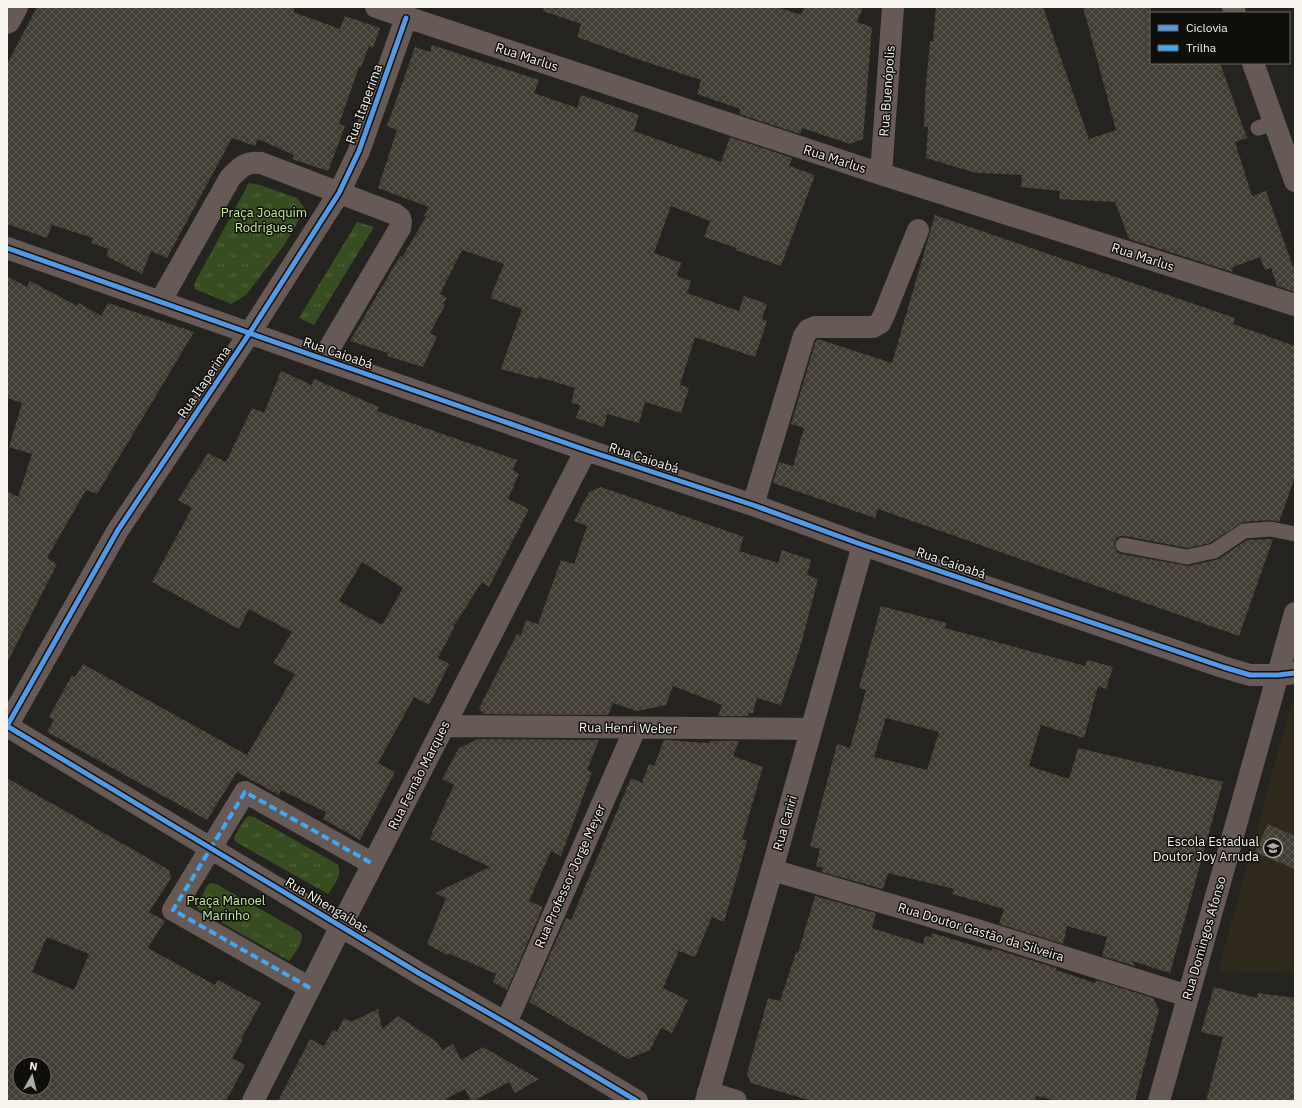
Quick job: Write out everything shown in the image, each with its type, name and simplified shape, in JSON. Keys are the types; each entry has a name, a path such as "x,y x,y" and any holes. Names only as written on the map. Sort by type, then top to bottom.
{"street":[{"path":"7,24 17,7"},
{"name":"Rua Marlus","path":"376,7 881,174 1295,305"},
{"name":"Rua Buenópolis","path":"881,174 893,7"},
{"name":"Rua Itaperima","path":"7,726 118,530 249,334 339,193 359,151 406,18"},
{"path":"1253,64 1266,126 1295,181"},
{"path":"160,302 230,178 240,168 252,162 261,163 395,214 400,218 400,228 323,360"},
{"path":"753,504 804,336 808,330 815,327 873,327 880,323 918,230"},
{"name":"Rua Caioabá","path":"7,248 323,360 586,450 753,504 863,544 1223,667 1250,675 1286,674"},
{"name":"Rua Fernão Marques","path":"252,1101 586,450"},
{"name":"Rua Cariri","path":"707,1097 863,544"},
{"name":"Rua Domingos Afonso","path":"1159,1101 1188,996 1286,674 1295,613"},
{"name":"Rua Nhengaíbas","path":"7,726 210,849 506,1023 629,1099"},
{"name":"Rua Henri Weber","path":"444,726 635,729 811,729"},
{"name":"Rua Professor Jorge Meyer","path":"506,1023 635,729"},
{"path":"310,988 173,910 245,792 373,864"},
{"name":"Rua Doutor Gastão da Silveira","path":"772,870 974,929 1188,996"},
{"path":"707,1097 736,1101"}],"lane":[{"path":"1123,545 1187,557 1214,551 1244,532 1271,529 1295,534"}],"shaded area":[{"name":"Escola Estadual Doutor Joy Arruda","path":"1295,696 1295,973 1218,971 1291,704"}],"green space":[{"name":"Praça Joaquim Rodrigues","path":"249,183 260,185 297,198 305,209 285,244 246,295 231,304 195,289 194,284"},
{"name":"Praça Joaquim Rodrigues","path":"357,222 374,227 314,325 299,318"},
{"name":"Praça Manoel Marinho","path":"248,816 254,817 337,864 339,868 339,875 328,894 236,842 234,839"},
{"name":"Praça Manoel Marinho","path":"210,883 216,884 299,931 302,935 301,942 289,961 198,909 196,906"}],"building":[{"path":"37,7 295,7 293,12 340,29 345,16 380,28 373,48 369,46 361,67 359,67 339,124 345,126 328,171 292,159 294,155 258,139 255,146 232,138 167,258 151,251 142,274 106,256 109,249 91,243 93,238 52,225 47,238 7,224 7,64"},
{"path":"544,7 778,7 801,15 804,7 863,7 857,22 872,27 863,139 850,144 802,128 800,134 739,114 740,109 697,94 701,80 577,37 581,24 543,11"},
{"path":"936,7 1043,7 1089,139 1116,130 1083,7 1151,7 1150,64 1220,64 1247,138 1235,142 1252,196 1266,191 1295,272 1295,292 1277,286 1271,268 1265,270 1260,257 1233,267 1232,272 1129,239 1115,202 1059,199 1060,191 1021,187 1022,175 976,173 926,158 928,127 924,127 925,96 930,41 933,41"},
{"path":"432,45 539,80 534,93 577,108 581,95 639,115 634,131 721,162 730,137 792,158 789,166 815,175 781,266 736,250 737,248 704,237 710,221 671,206 654,253 681,263 677,276 691,281 687,293 739,311 744,296 767,304 762,319 767,321 755,357 695,337 680,385 689,388 681,413 645,402 639,423 607,414 604,427 576,418 580,405 571,403 575,388 539,377 538,379 501,369 522,309 490,298 504,264 462,250 440,294 447,298 443,304 445,305 430,333 437,337 423,367 387,356 388,353 350,341 400,256 402,257 426,217 424,216 429,207 378,188 397,130 387,126 415,47 430,52"},
{"path":"935,215 1235,318 1233,324 1295,346 1295,477 1279,522 1270,520 1243,522 1210,543 1187,548 1125,536 1120,536 1116,539 1114,544 1117,552 1121,554 1189,566 1219,559 1247,540 1273,539 1239,636 878,509 875,518 773,483 779,462 793,466 804,428 791,424 816,340 821,340 892,363"},
{"path":"7,276 27,287 30,281 77,306 79,303 101,316 108,303 194,332 97,494 86,490 47,558 57,564 7,663 7,491 18,497 32,454 9,447 22,403 7,398"},
{"path":"281,371 312,385 314,379 379,407 377,411 517,460 513,470 519,474 508,499 529,509 489,587 482,582 453,627 454,628 438,658 449,664 429,705 414,697 378,763 395,772 360,840 323,819 326,812 281,790 279,795 237,772 207,820 47,732 54,720 49,717 72,675 75,677 83,664 247,755 295,674 273,663 292,632 249,609 239,629 152,582 192,508 178,500 208,453 226,462 252,408 264,413","holes":["362,562 403,588 382,625 339,601"]},
{"path":"601,487 744,537 739,551 778,563 782,550 811,560 807,575 818,579 802,641 781,705 757,698 753,713 749,713 748,716 718,716 722,705 673,686 666,705 637,711 613,703 608,715 483,714 479,708 517,634 521,635 526,620 538,624 561,560 574,564 587,526 574,521 589,492"},
{"path":"881,606 946,623 945,628 1085,666 1087,660 1113,667 1106,689 1098,686 1084,738 1041,725 1029,766 1069,779 1078,748 1223,782 1170,973 1132,961 1135,966 1102,956 1107,937 1067,926 1063,944 999,924 1004,909 952,894 954,889 888,873 883,889 822,872 823,868 816,866 820,849 810,846 837,744 850,748 866,690 859,688","holes":["886,718 939,732 927,770 874,757"]},
{"path":"478,739 599,740 587,770 592,772 561,856 551,851 529,901 543,907 507,990 493,982 496,974 448,953 447,955 427,944 446,898 435,893 490,867 430,839 454,785 442,779 459,748"},
{"path":"664,740 709,743 710,741 739,741 733,756 763,767 742,839 747,841 724,922 712,917 695,957 679,951 663,988 688,1000 672,1033 661,1028 650,1050 628,1059 529,1002 566,918 571,920 631,778 642,783 649,764 654,766"},
{"path":"7,778 169,870 171,878 149,912 165,921 148,948 215,985 218,980 261,1003 241,1039 243,1040 232,1058 245,1065 226,1101 7,1101","holes":["47,937 89,954 74,990 32,972"]},
{"path":"1268,824 1295,836 1295,869 1255,852"},
{"path":"815,896 876,913 872,928 923,944 925,936 931,937 932,933 992,951 992,948 1056,968 1056,970 1095,983 1096,980 1153,998 1159,1010 1135,1101 1059,1101 1036,1096 1035,1101 812,1101 751,1083 747,1074 768,998 780,1001 796,952 798,953"},
{"path":"1214,987 1257,998 1258,993 1295,998 1295,1101 1206,1101 1223,1037 1201,1032"},
{"path":"378,1009 382,1029 398,1016 438,1043 442,1050 453,1044 461,1060 483,1047 539,1079 515,1093 509,1082 473,1101 471,1101 465,1089 442,1101 278,1101 310,1039 324,1046 333,1030 337,1032 344,1018 351,1022"}],"marked path":[{"path":"310,988 173,910 245,792 373,864"}],"cycle path":[{"path":"406,18 359,151 339,193 249,334 118,530 7,726 422,975 637,1101"},
{"path":"7,248 586,450 753,505 863,545 1223,667 1250,675 1278,675 1295,673"}],"place":[{"name":"Escola Estadual Doutor Joy Arruda","path":"1273,848"}]}
